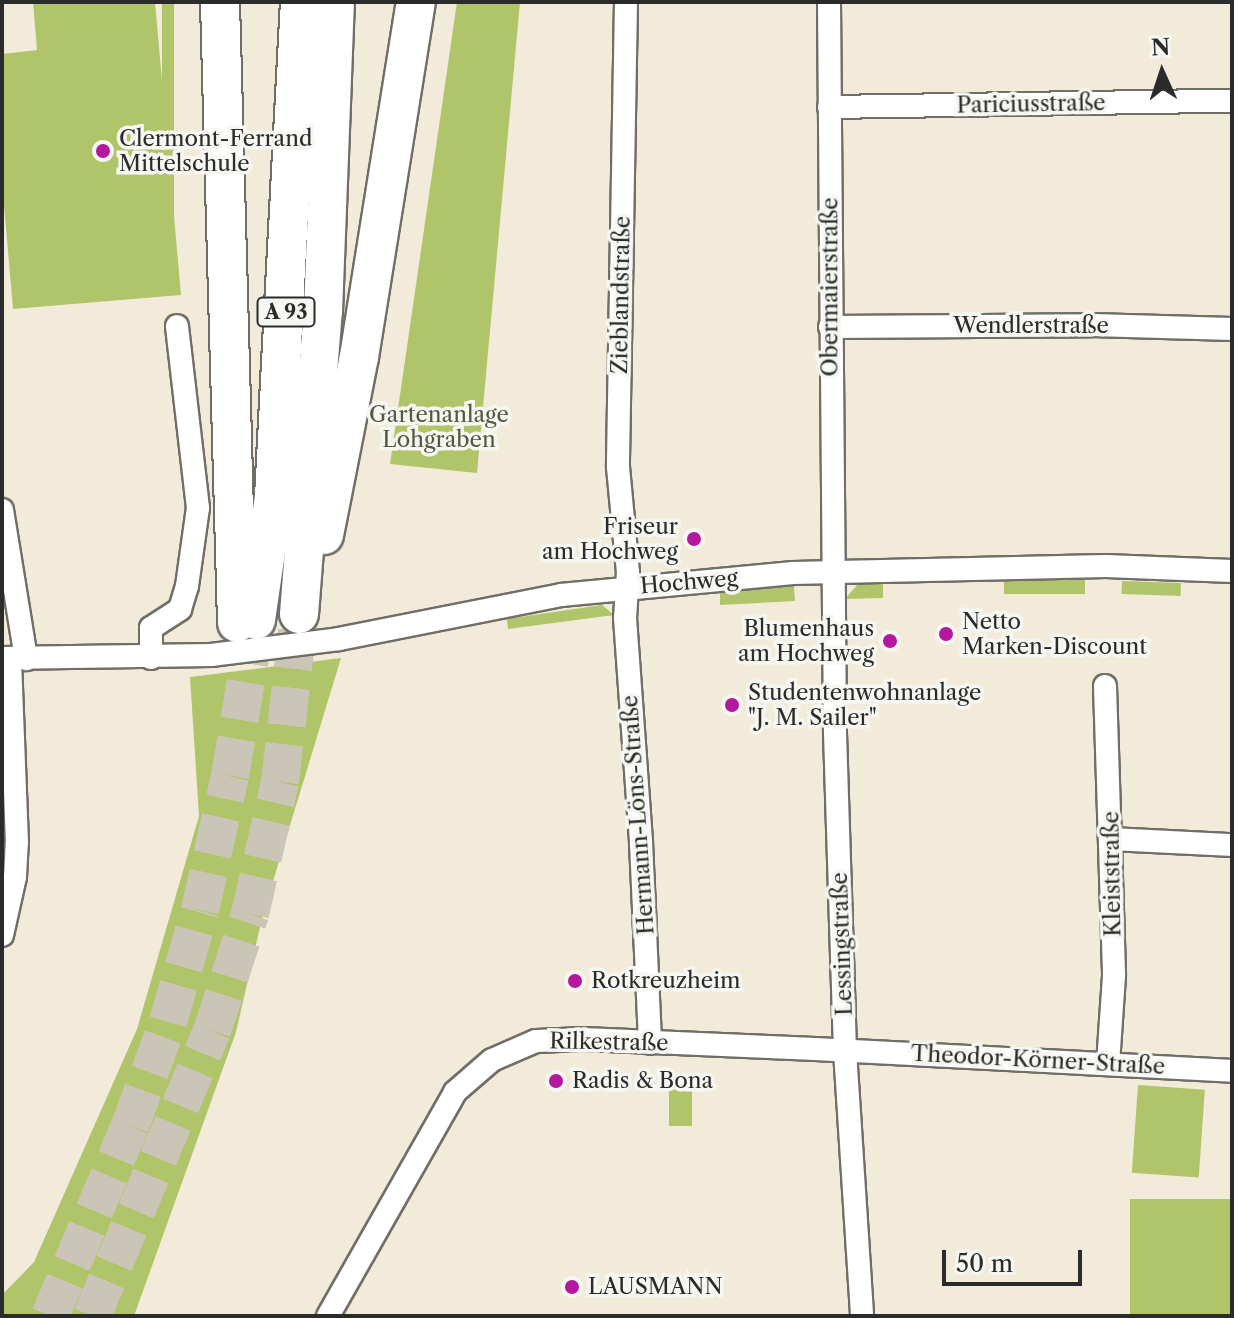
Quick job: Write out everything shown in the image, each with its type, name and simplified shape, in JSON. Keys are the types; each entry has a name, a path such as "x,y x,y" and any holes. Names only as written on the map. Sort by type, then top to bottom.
{"highway":[{"name":"A 93","path":"220,2 246,622 276,466 300,2"},
{"name":"A 93","path":"335,2 323,312 300,599 319,557 344,439 390,176 416,2"}],"street":[{"name":"Zieblandstraße","path":"625,587 628,572 618,467 626,2"},
{"name":"Obermaierstraße","path":"829,2 833,571"},
{"name":"Pariciusstraße","path":"829,107 1232,101"},
{"name":"Wendlerstraße","path":"830,327 1092,325 1232,329"},
{"path":"151,658 151,628 180,609 187,586 198,508 177,326"},
{"path":"2,510 13,658 17,843 15,877 2,935"},
{"name":"Hochweg","path":"13,658 151,658 275,648 561,595 833,571 1106,566 1232,571"},
{"name":"Lessingstraße","path":"833,571 845,1051 862,1316"},
{"name":"Hermann-Löns-Straße","path":"625,587 650,1043"},
{"name":"Kleiststraße","path":"1105,686 1114,976 1108,1063"},
{"path":"1112,839 1232,845"},
{"name":"Rilkestraße","path":"328,1316 455,1092 492,1060 536,1041 845,1051"},
{"name":"Theodor-Körner-Straße","path":"845,1051 1232,1071"}],"green space":[{"name":"Clermont-Ferrand Mittelschule","path":"33,2 155,2 181,295 13,309 2,182 2,54 37,50"},
{"path":"162,2 174,2 174,294 162,294"},
{"name":"Gartenanlage Lohgraben","path":"457,2 520,2 477,473 390,464"},
{"path":"1004,580 1085,580 1085,594 1004,594"},
{"path":"1122,581 1181,583 1181,596 1122,594"},
{"path":"883,583 883,598 845,599 858,584"},
{"path":"794,586 795,601 720,605 720,592"},
{"path":"602,605 614,615 508,629 507,619"},
{"path":"341,658 263,914 236,1032 134,1316 2,1316 2,1295 34,1262 137,1029 199,816 190,677"},
{"path":"669,1076 692,1076 692,1126 669,1126"},
{"path":"1138,1085 1205,1090 1199,1177 1132,1173"},
{"path":"1130,1199 1232,1199 1232,1316 1130,1316"}],"tunnel":[{"path":"92,1316 212,1031 250,914 280,782 299,614"},
{"path":"50,1316 130,1126 168,1022 200,910 230,776 256,620"}],"place":[{"name":"Clermont-Ferrand Mittelschule","path":"103,151"},
{"name":"Friseur am Hochweg","path":"694,539"},
{"name":"Netto Marken-Discount","path":"946,634"},
{"name":"Blumenhaus am Hochweg","path":"890,641"},
{"name":"Studentenwohnanlage \"J. M. Sailer\"","path":"732,705"},
{"name":"Rotkreuzheim","path":"575,981"},
{"name":"Radis & Bona","path":"556,1081"},
{"name":"LAUSMANN","path":"572,1287"}]}
